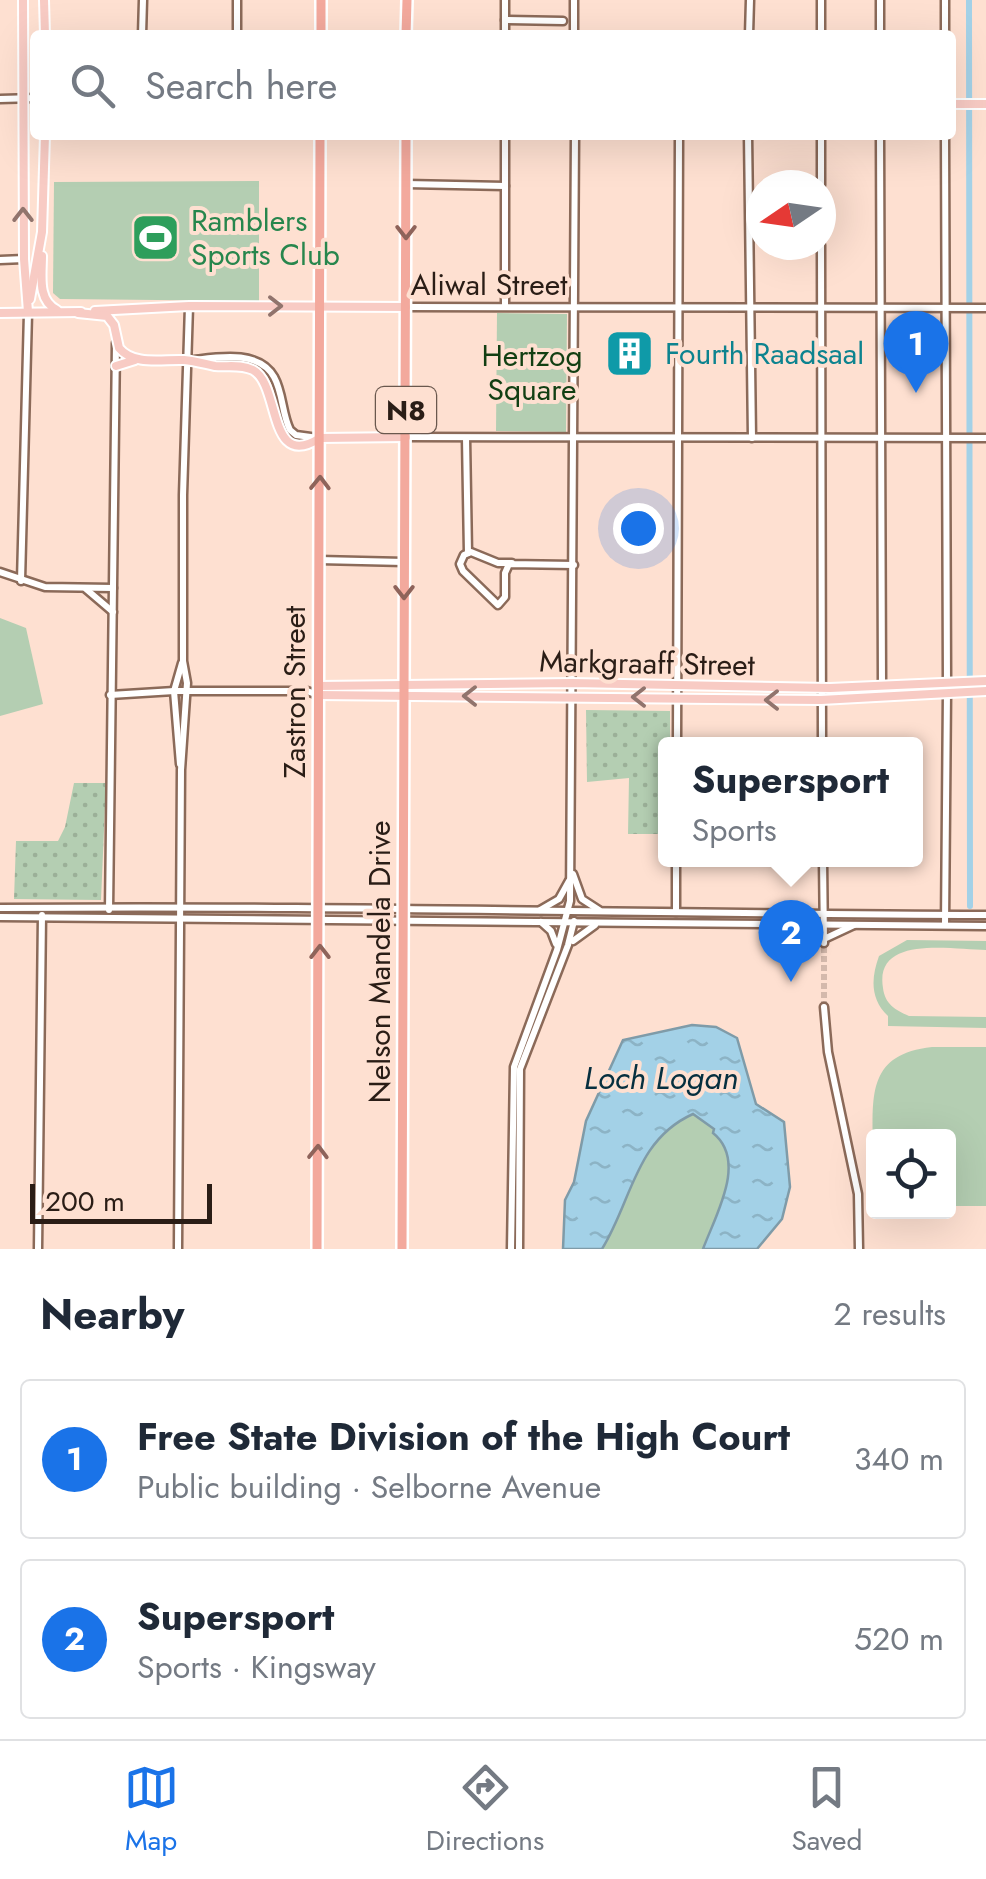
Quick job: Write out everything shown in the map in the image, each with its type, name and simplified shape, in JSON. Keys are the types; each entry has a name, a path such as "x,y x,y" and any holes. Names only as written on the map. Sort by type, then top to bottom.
{"highway":[{"path":"320,30 322,0"},
{"path":"406,30 407,0"},
{"name":"Zastron Street","path":"317,1249 320,913 314,690 319,560 320,140"},
{"name":"Nelson Mandela Drive","path":"402,1249 406,140"}],"main road":[{"path":"23,0 24,258 28,312"},
{"path":"44,0 45,30"},
{"path":"956,104 983,104"},
{"path":"45,140 43,294 50,306 63,312"},
{"path":"28,312 42,232"},
{"name":"Aliwal Street","path":"0,312 78,313 189,306 406,307"},
{"path":"78,313 107,316 124,355 135,360"},
{"path":"116,366 135,360 188,360 252,369 264,382 285,438 295,444 309,446 320,438 406,437"},
{"name":"Markgraaff Street","path":"404,690 821,700 886,696 986,681"},
{"name":"Markgraaff Street","path":"314,690 572,683 947,687"},
{"path":"882,684 886,696"},
{"name":"Markgraaff Street","path":"960,686 986,691"}],"street":[{"path":"142,30 143,0"},
{"path":"236,0 236,30"},
{"path":"505,0 505,30"},
{"path":"574,0 574,30"},
{"path":"749,30 750,0"},
{"path":"820,0 821,30"},
{"path":"880,0 880,30"},
{"path":"945,0 945,30"},
{"path":"505,20 562,21"},
{"path":"0,98 30,98"},
{"path":"505,140 505,305"},
{"path":"511,1249 514,1067 570,901 574,140"},
{"path":"677,737 679,140"},
{"path":"748,140 752,438"},
{"path":"821,140 821,170"},
{"path":"880,140 882,684"},
{"path":"945,925 950,438 946,140"},
{"path":"406,184 505,186"},
{"path":"0,260 24,258"},
{"path":"821,260 822,737"},
{"path":"178,1249 189,306"},
{"name":"Aliwal Street","path":"406,307 982,308"},
{"path":"109,913 118,309"},
{"path":"21,581 28,312"},
{"path":"188,340 194,352 214,358"},
{"path":"188,360 247,358 262,365 275,378 290,430 296,435 320,438"},
{"path":"406,437 986,438"},
{"path":"466,438 468,553 461,560 461,568 498,605 505,598 505,574 512,563"},
{"path":"468,553 498,563 574,564"},
{"path":"319,560 404,562"},
{"path":"0,572 45,587 113,588"},
{"path":"85,588 113,612"},
{"path":"181,770 174,691 183,661"},
{"name":"Markgraaff Street","path":"110,696 174,691 314,690"},
{"path":"676,867 676,912"},
{"path":"823,867 824,941"},
{"path":"534,912 559,899 571,870"},
{"path":"571,870 582,900 606,912"},
{"path":"519,1249 520,1069 568,945 575,912 570,901"},
{"path":"0,908 109,913 676,912 854,924 986,926"},
{"path":"0,917 42,912"},
{"path":"38,1249 42,912"},
{"path":"405,914 540,922 803,924 986,915"},
{"path":"540,922 554,936 556,950"},
{"path":"568,945 588,928 603,922"},
{"path":"803,924 824,941"},
{"path":"824,941 854,924"},
{"path":"824,1008 828,1052 858,1194 858,1249"}],"green space":[{"name":"Ramblers Sports Club","path":"259,181 259,301 60,299 53,293 54,182"},
{"name":"Hertzog Square","path":"497,313 567,314 566,432 496,431"},
{"path":"0,618 26,628 43,704 0,716"},
{"path":"586,710 670,711 670,737 658,737 658,834 628,834 629,778 587,782"},
{"path":"74,783 106,783 101,900 14,899 16,841 58,841 65,827"},
{"path":"907,940 986,941 986,950 937,948 903,952 891,959 883,971 883,988 891,1006 909,1016 986,1017 986,1028 888,1026 888,1016 875,995 874,972 879,956"},
{"path":"986,1047 986,1206 956,1206 956,1129 873,1129 879,1079 885,1067 911,1051"},
{"path":"693,1114 714,1130 728,1158 726,1190 703,1249 602,1249 647,1155 674,1125"}],"water":[{"name":"Loch Logan","path":"692,1025 716,1027 737,1038 756,1104 784,1122 790,1187 782,1219 757,1249 703,1249 726,1189 728,1158 714,1129 693,1114 674,1125 647,1155 602,1249 563,1249 565,1200 574,1182 586,1121 623,1040"}],"waterway":[{"path":"969,0 970,906"}],"tunnel":[{"path":"824,943 824,1007"}],"place":[{"name":"Ramblers Sports Club","path":"156,237"},
{"name":"Fourth Raadsaal","path":"630,353"},
{"name":"Free State Division of the High Court","path":"916,393"},
{"name":"Supersport","path":"791,982"}]}
